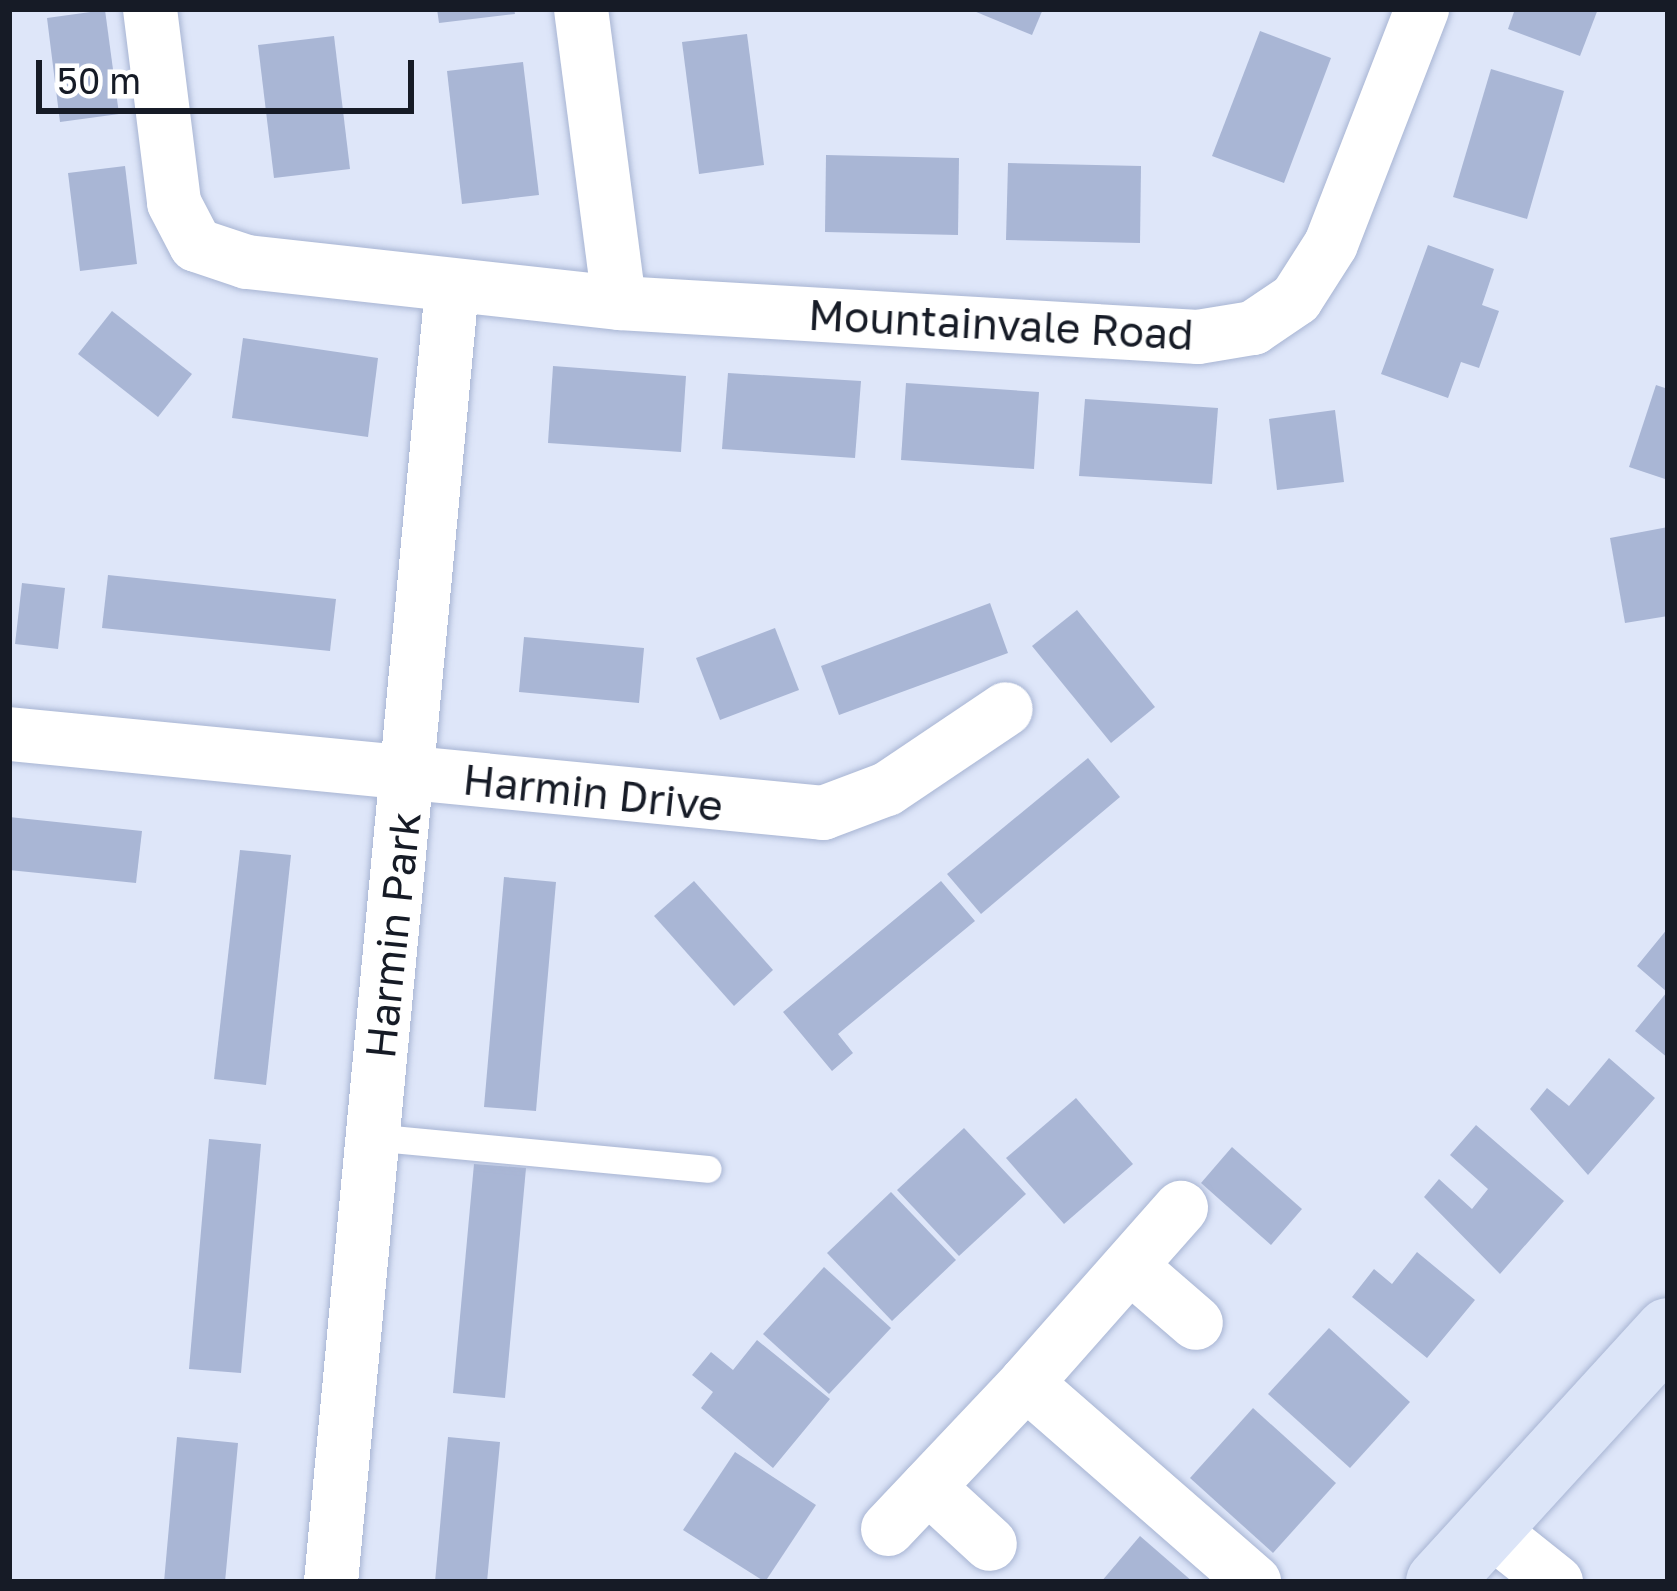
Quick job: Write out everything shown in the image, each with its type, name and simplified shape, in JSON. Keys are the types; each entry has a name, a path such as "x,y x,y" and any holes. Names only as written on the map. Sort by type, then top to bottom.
{"main road":[{"path":"1439,1582 1668,1330"}],"street":[{"name":"Mountainvale Road","path":"150,9 174,203 196,245 247,262 619,303 1198,337 1252,328 1296,299 1331,244 1422,9"},
{"path":"581,9 619,303"},
{"name":"Harmin Park","path":"331,1582 452,288"},
{"name":"Harmin Drive","path":"9,734 823,813 886,788 1006,710"},
{"path":"888,1529 1181,1208"},
{"path":"1130,1265 1196,1324"},
{"path":"1026,1383 1254,1582"},
{"path":"928,1487 990,1544"},
{"path":"1488,1528 1556,1582"}],"lane":[{"path":"371,1137 707,1169"}],"building":[{"path":"437,9 514,9 515,14 439,23"},
{"path":"969,9 1043,9 1032,35"},
{"path":"1515,9 1598,9 1580,56 1508,29"},
{"path":"105,10 119,114 60,122 47,18"},
{"path":"1260,31 1331,58 1284,183 1212,156"},
{"path":"747,34 764,165 699,174 682,42"},
{"path":"334,36 350,169 274,178 258,45"},
{"path":"523,62 539,195 462,204 447,71"},
{"path":"1491,69 1564,91 1527,219 1453,197"},
{"path":"826,155 959,158 958,235 825,232"},
{"path":"1008,163 1141,166 1140,243 1006,240"},
{"path":"125,166 137,264 80,271 68,173"},
{"path":"1428,245 1494,269 1482,305 1499,311 1479,368 1461,362 1448,398 1381,374"},
{"path":"112,311 192,374 158,417 78,354"},
{"path":"243,338 378,358 368,437 232,418"},
{"path":"553,366 686,376 681,452 548,443"},
{"path":"728,373 861,381 855,458 722,449"},
{"path":"906,383 1039,392 1034,469 901,460"},
{"path":"1656,385 1668,389 1668,480 1629,467"},
{"path":"1085,399 1218,408 1212,484 1079,476"},
{"path":"1335,410 1344,482 1277,490 1269,419"},
{"path":"1668,527 1668,616 1625,623 1610,538"},
{"path":"108,575 336,599 330,651 102,628"},
{"path":"22,583 65,588 58,649 15,644"},
{"path":"990,603 1008,653 839,715 821,666"},
{"path":"1077,610 1155,707 1111,743 1032,646"},
{"path":"775,628 799,690 720,720 696,658"},
{"path":"524,637 644,648 639,703 519,692"},
{"path":"1088,758 1120,797 981,914 947,874"},
{"path":"9,817 142,831 136,883 9,870"},
{"path":"240,850 291,855 266,1085 214,1079"},
{"path":"504,877 556,882 536,1111 484,1107"},
{"path":"694,881 773,970 734,1006 654,916"},
{"path":"941,881 975,921 838,1034 853,1053 832,1071 783,1012"},
{"path":"1668,928 1668,1058 1635,1031 1667,992 1637,966"},
{"path":"1609,1058 1655,1098 1588,1175 1530,1109 1547,1088 1569,1106"},
{"path":"1076,1098 1133,1164 1064,1224 1006,1158"},
{"path":"1476,1125 1564,1201 1500,1274 1424,1197 1439,1179 1472,1209 1488,1189 1450,1155"},
{"path":"964,1128 1026,1194 959,1256 897,1190"},
{"path":"209,1139 261,1144 241,1373 189,1369"},
{"path":"1232,1147 1302,1209 1271,1245 1201,1183"},
{"path":"474,1164 526,1168 505,1398 453,1393"},
{"path":"891,1192 956,1260 892,1321 827,1253"},
{"path":"1417,1252 1475,1300 1427,1358 1352,1297 1374,1269 1392,1284"},
{"path":"824,1267 891,1328 829,1394 763,1334"},
{"path":"1329,1328 1410,1402 1350,1468 1268,1394"},
{"path":"757,1340 830,1399 773,1468 701,1408 713,1392 692,1375 711,1352 733,1370"},
{"path":"1253,1408 1336,1483 1273,1553 1190,1478"},
{"path":"177,1437 238,1443 225,1582 164,1582"},
{"path":"448,1437 500,1442 487,1582 435,1582"},
{"path":"735,1452 816,1505 765,1582 683,1530"},
{"path":"1140,1536 1193,1582 1101,1582"}]}
